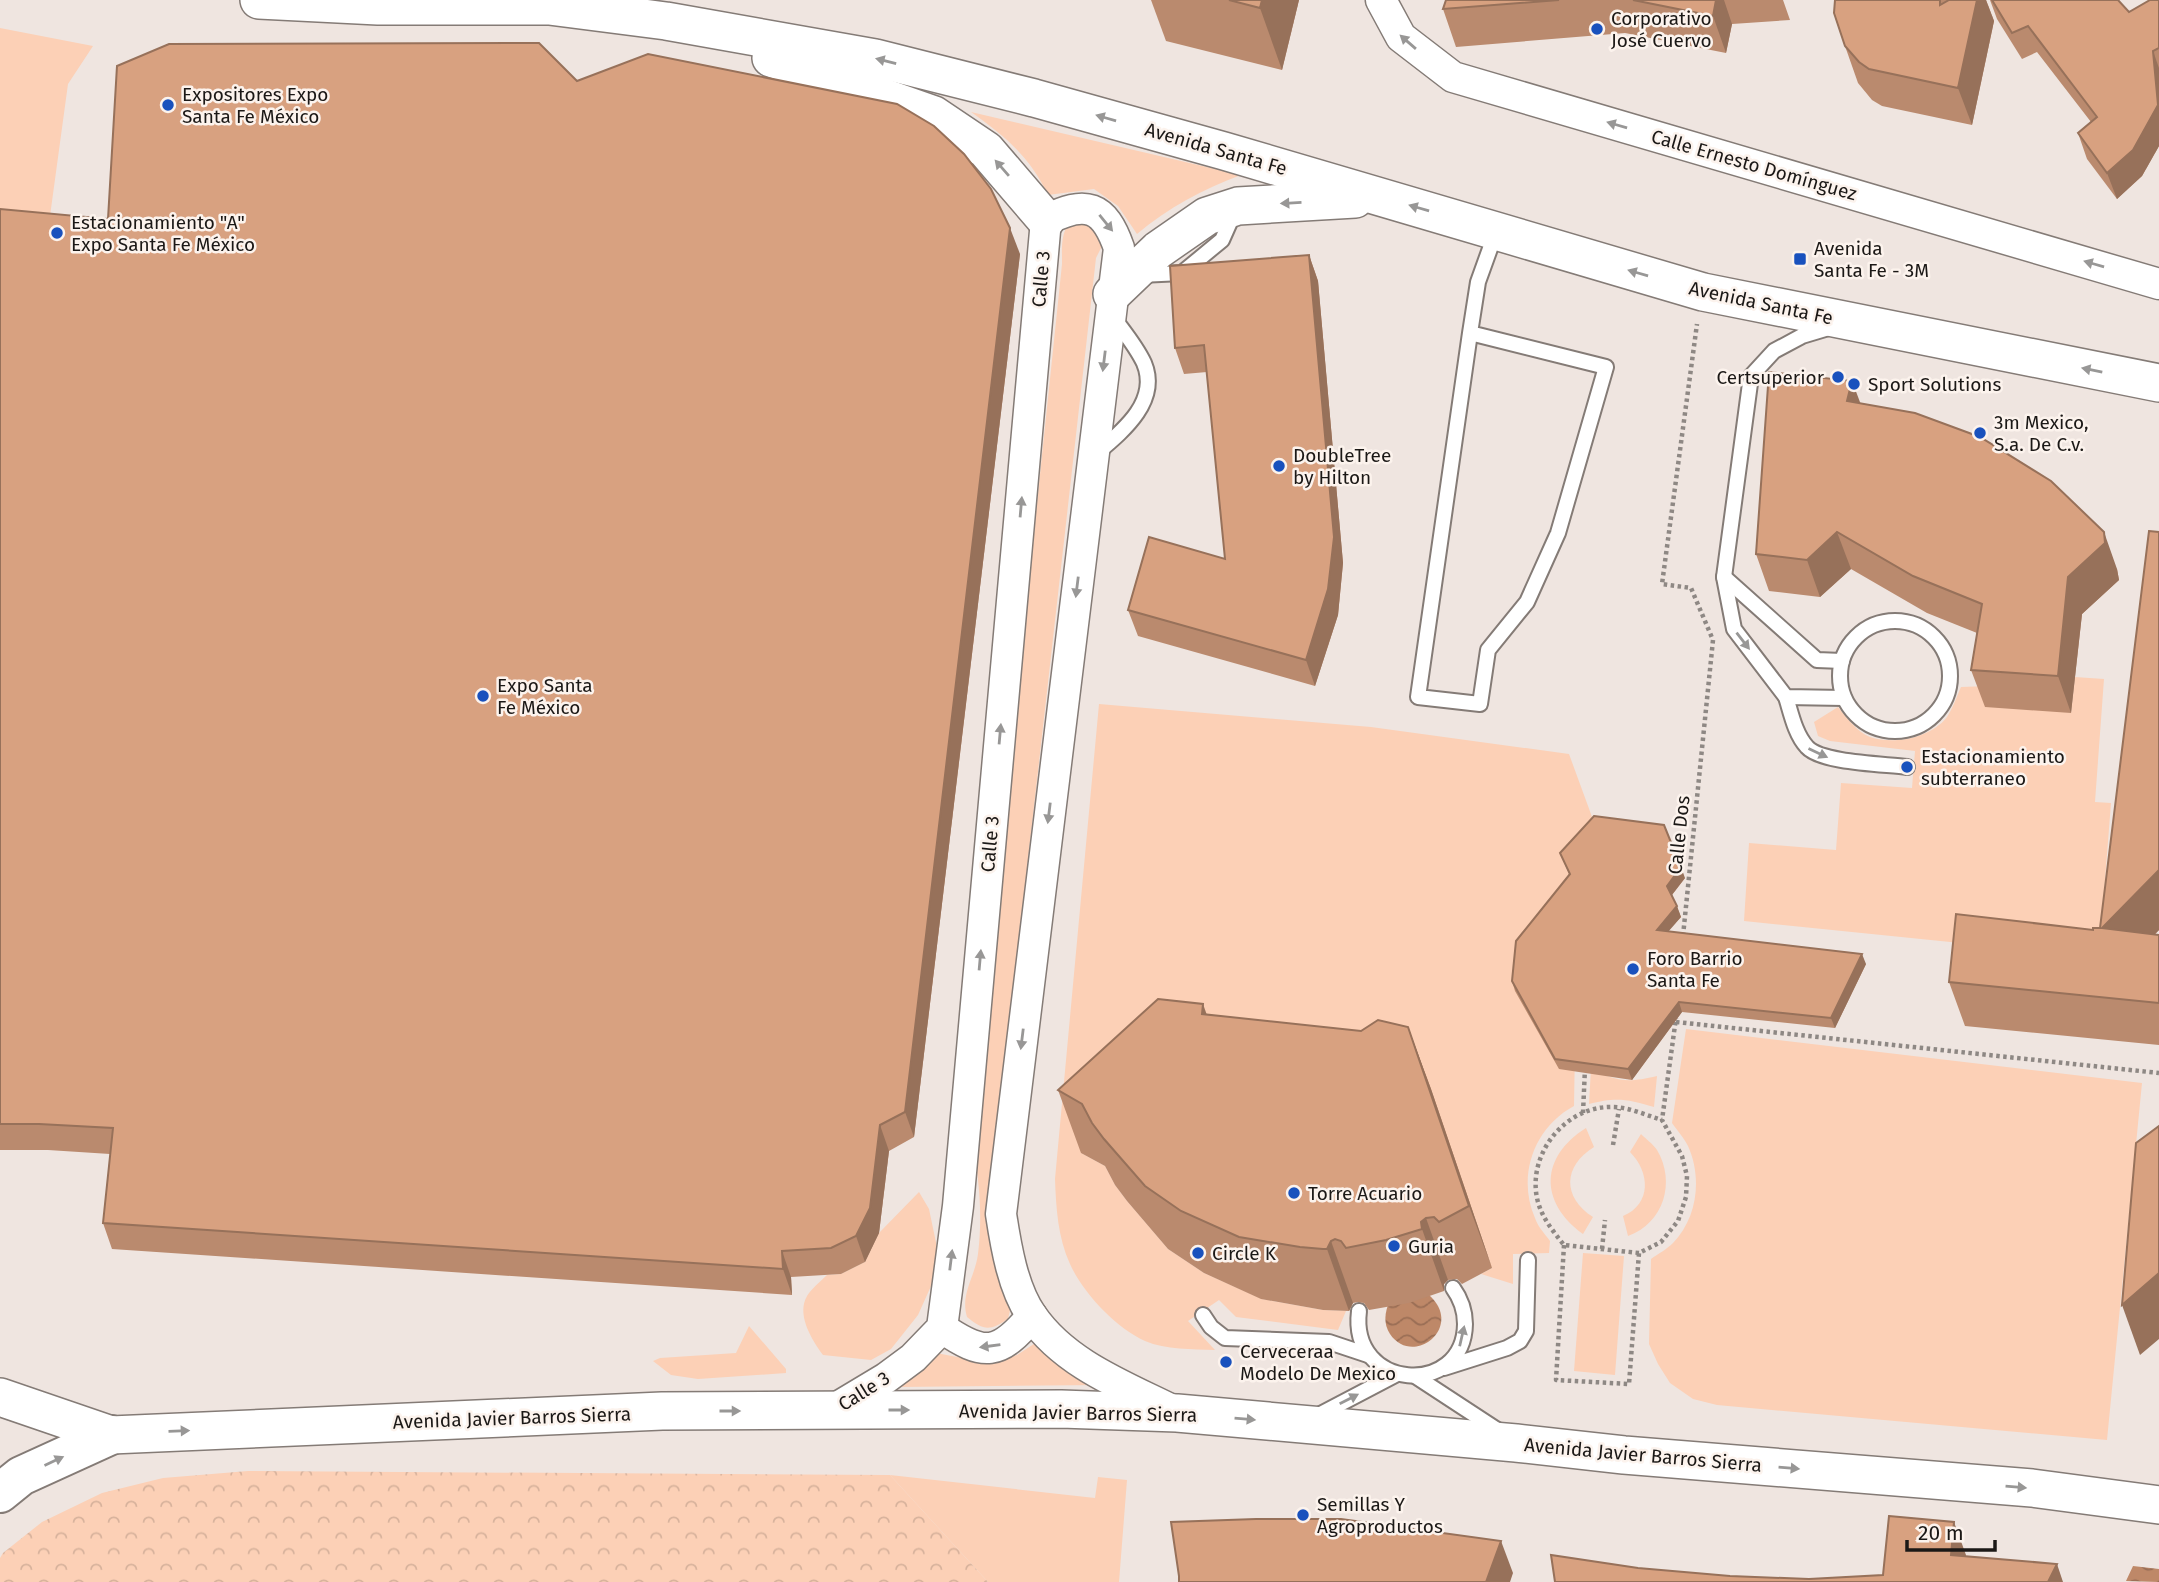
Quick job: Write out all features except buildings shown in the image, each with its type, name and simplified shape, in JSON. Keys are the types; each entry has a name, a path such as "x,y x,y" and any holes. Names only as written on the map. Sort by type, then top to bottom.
{"main road":[{"path":"0,1493 21,1476 111,1434"}],"street":[{"name":"Avenida Santa Fe","path":"259,0 378,6 549,6 666,21 875,58 1034,98 1703,292 2159,383"},
{"name":"Calle Ernesto Domínguez","path":"1381,0 1401,37 1453,77 2159,284"},
{"path":"666,21 934,115 986,150 1046,220 1081,208 1092,210 1104,218 1112,229 1119,248 1117,294 1092,457 1001,1214 1007,1251 1018,1286 1032,1316 1055,1340 1089,1368 1177,1413"},
{"path":"1117,294 1158,250 1207,216 1238,206 1384,198"},
{"name":"Calle 3","path":"831,1411 869,1390 895,1371 942,1328 958,1206 1046,220"},
{"path":"942,1328 961,1341 991,1349 1005,1343 1019,1332 1032,1316"},
{"name":"Avenida Javier Barros Sierra","path":"0,1397 111,1434 662,1411 1061,1409 1177,1413 1624,1455 2032,1488 2159,1505"}],"lane":[{"path":"1470,333 1606,367 1558,533 1527,602 1488,650 1480,704 1418,697 1470,333 1478,282 1496,231"},
{"path":"1092,457 1124,430 1140,410 1148,385 1145,365 1134,346 1117,294"},
{"path":"1850,321 1802,336 1774,351 1751,376 1724,577 1734,629 1786,697 1796,729 1808,748 1825,758 1908,767"},
{"path":"1724,577 1817,660 1842,661"},
{"path":"1896,620 1929,632 1941,645 1949,661 1947,696 1938,711 1924,724 1906,731 1888,731 1870,725 1855,714 1844,698 1840,679 1842,661 1850,643 1863,631 1878,623 1896,620"},
{"path":"1786,697 1844,698"},
{"path":"1359,1311 1360,1338 1368,1354 1381,1367 1397,1374 1415,1376 1433,1372 1507,1348 1520,1341 1526,1331 1528,1260"},
{"path":"1433,1372 1448,1363 1459,1349 1465,1332 1465,1314 1460,1297 1453,1288"},
{"path":"1203,1315 1211,1327 1225,1338 1329,1342 1368,1354"},
{"path":"1301,1424 1397,1374"},
{"path":"1415,1376 1516,1443"}],"path":[{"name":"Calle Dos","path":"1683,942 1713,640 1690,588 1662,584 1703,292"},
{"path":"1564,1245 1639,1253 1661,1242 1678,1222 1686,1197 1687,1176 1682,1156 1662,1120 1676,1011"},
{"path":"1676,1022 2159,1073"},
{"path":"1583,1113 1585,1058"},
{"path":"1639,1253 1629,1384 1556,1380 1564,1245 1546,1223 1537,1198 1536,1171 1544,1147 1561,1126 1583,1113 1609,1107 1635,1111 1662,1120"},
{"path":"1613,1146 1619,1108"},
{"path":"1602,1250 1605,1220"}],"green space":[{"path":"0,28 93,46 68,84 47,238 0,234"},
{"path":"971,112 1241,175 1186,200 1137,234 1118,206 1094,189 1048,195 1033,169 1016,148"},
{"path":"1079,215 1107,236 1096,258 992,1178 1012,1302 1008,1319 987,1328 967,1317 965,1309 978,1254 980,1224 978,1180 971,1135 1062,264 1062,243 1068,224"},
{"path":"2075,677 2104,679 2095,802 2111,803 2099,957 1744,921 1749,843 1836,850 1841,783 1912,788 1915,751 1830,741 1818,736 1814,722 1838,707 1865,735 1890,740 1912,738 1932,730 1947,717 1961,687 1988,686 2071,713"},
{"path":"1099,704 1371,727 1569,754 1595,825 1575,1047 1574,1106 1548,1127 1532,1155 1529,1170 1530,1202 1538,1224 1550,1241 1549,1253 1513,1254 1513,1284 1481,1274 1492,1268 1081,1153 1105,1166 1127,1201 1168,1249 1204,1273 1262,1299 1323,1310 1346,1311 1338,1330 1236,1317 1219,1300 1188,1321 1215,1350 1179,1348 1153,1344 1123,1328 1083,1286 1070,1264 1060,1233 1055,1179"},
{"path":"1686,1029 2142,1083 2107,1440 1717,1405 1693,1399 1670,1383 1649,1344 1651,1259 1671,1245 1681,1233 1688,1221 1695,1196 1692,1158 1686,1143 1672,1123"},
{"path":"1591,1068 1623,1080 1657,1076 1654,1107 1622,1100 1589,1104"},
{"path":"1586,1128 1594,1147 1576,1163 1570,1182 1576,1200 1593,1217 1583,1234 1558,1208 1552,1194 1551,1180 1553,1166 1560,1152"},
{"path":"1641,1134 1655,1148 1663,1162 1666,1188 1658,1212 1640,1230 1628,1236 1623,1216 1639,1204 1645,1187 1641,1169 1630,1152"},
{"path":"919,1192 929,1209 938,1252 936,1275 918,1315 891,1349 871,1360 823,1355 810,1335 804,1319 807,1296 827,1275 841,1274 865,1262 879,1233"},
{"path":"1583,1253 1624,1256 1615,1375 1574,1371"},
{"path":"749,1326 786,1369 786,1373 698,1379 671,1375 653,1361 660,1358 736,1353"},
{"path":"1040,1340 1102,1385 898,1387 928,1364 936,1353 989,1363 1017,1355"},
{"path":"248,1471 890,1475 988,1582 0,1582 0,1558 3,1553 42,1522 102,1493 163,1478"},
{"path":"890,1475 1095,1498 1098,1477 1127,1480 1119,1582 988,1582"}],"water":[{"path":"1429,1295 1439,1307 1439,1330 1432,1339 1422,1345 1411,1347 1400,1343 1386,1326 1389,1302"},
{"path":"2133,1566 2159,1569 2159,1582 2126,1581"}],"place":[{"name":"Corporativo José Cuervo","path":"1597,29"},
{"name":"Expositores Expo Santa Fe México","path":"168,105"},
{"name":"Estacionamiento \"A\" Expo Santa Fe México","path":"57,233"},
{"name":"Avenida Santa Fe - 3M","path":"1800,259"},
{"name":"Certsuperior","path":"1838,377"},
{"name":"Sport Solutions","path":"1854,384"},
{"name":"3m Mexico, S.a. De C.v.","path":"1980,433"},
{"name":"DoubleTree by Hilton","path":"1279,466"},
{"name":"Expo Santa Fe México","path":"483,696"},
{"name":"Estacionamiento subterraneo","path":"1907,767"},
{"name":"Foro Barrio Santa Fe","path":"1633,969"},
{"name":"Torre Acuario","path":"1294,1193"},
{"name":"Guria","path":"1394,1246"},
{"name":"Circle K","path":"1198,1253"},
{"name":"Cerveceraa Modelo De Mexico","path":"1226,1362"},
{"name":"Semillas Y Agroproductos","path":"1303,1515"}]}
